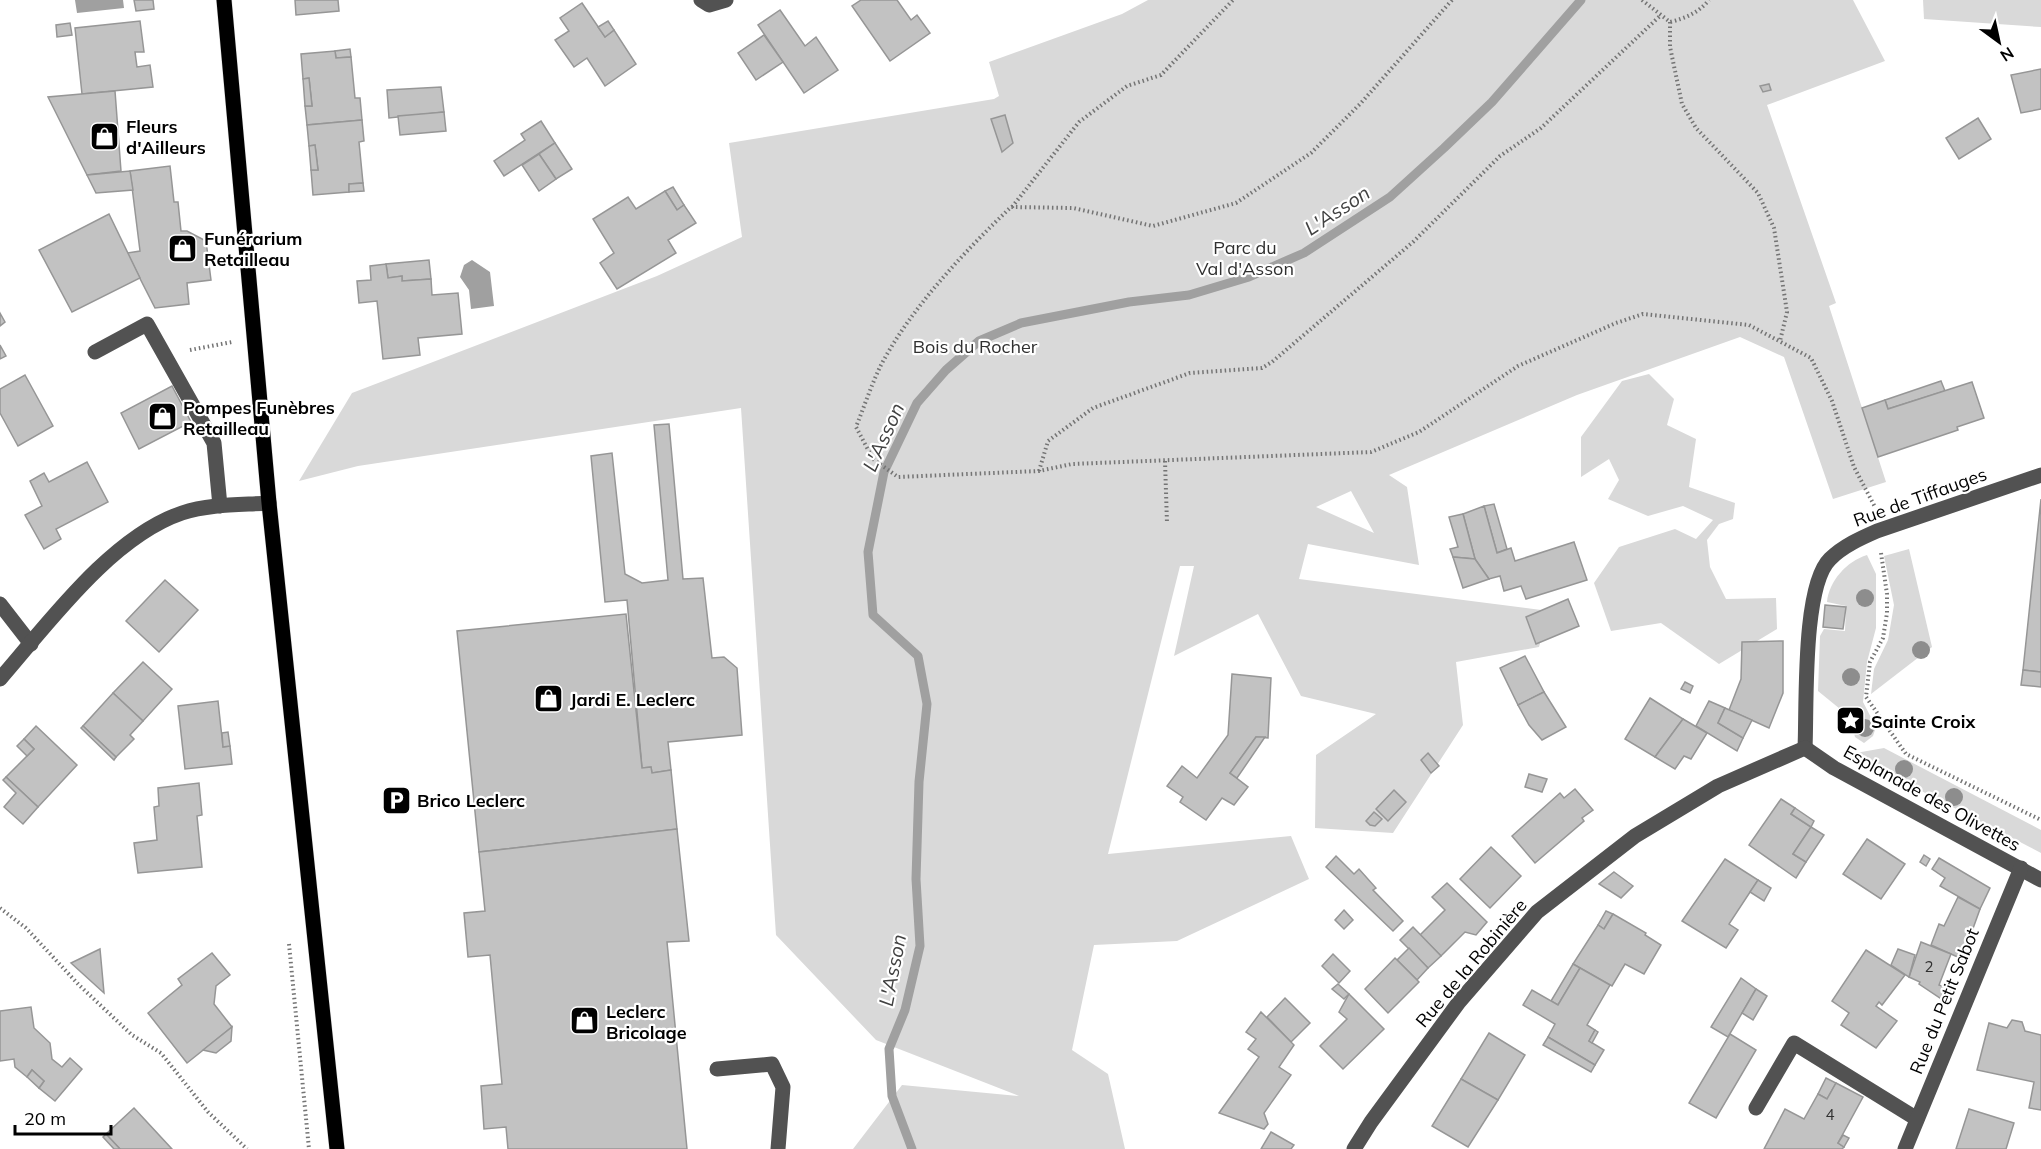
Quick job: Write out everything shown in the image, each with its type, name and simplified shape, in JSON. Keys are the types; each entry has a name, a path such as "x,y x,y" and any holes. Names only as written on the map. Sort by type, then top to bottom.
{"main road":[{"path":"224,0 269,504 338,1149"}],"street":[{"path":"701,0 709,5 726,0"},
{"path":"95,352 147,324 214,443 220,506"},
{"name":"Rue de Tiffauges","path":"1805,748 1810,617 1816,584 1828,560 1855,541 1877,531 2041,475"},
{"path":"0,679 95,570 134,539 181,514 220,506 269,504"},
{"path":"0,604 28,648"},
{"name":"Esplanade des Olivettes","path":"1805,748 1834,768 2041,880"},
{"name":"Rue de la Robinière","path":"1354,1149 1371,1122 1459,1002 1537,912 1635,836 1718,786 1805,748"},
{"name":"Rue du Petit Sabot","path":"1905,1149 2021,868"},
{"path":"1756,1108 1794,1043 1917,1119"},
{"path":"717,1069 772,1064 783,1087 777,1149"}],"path":[{"path":"1233,0 1161,75 1127,86 1079,122 1011,207 964,252 902,332 880,367 856,427 873,459 898,477 1040,471 1072,464 1371,452 1419,432 1518,366 1616,323 1643,314 1749,325 1811,358 1832,401 1854,467 1876,510 1887,594 1887,613 1883,638 1870,662 1866,698 1906,754 2041,820"},
{"path":"1011,207 1073,208 1153,226 1236,203 1311,153 1361,103 1452,0"},
{"path":"1642,0 1670,22"},
{"path":"1670,22 1701,10 1709,0"},
{"path":"1040,471 1048,441 1093,408 1190,373 1262,368 1272,362 1413,242 1500,156 1541,128 1661,15"},
{"path":"1670,22 1670,47 1682,104 1696,128 1758,194 1774,228 1787,312 1780,341"},
{"path":"165,355 233,342"},
{"path":"1165,461 1167,523"},
{"path":"0,908 26,928 79,985 132,1035 161,1053 208,1112 247,1149"}],"green space":[{"name":"Bois du Rocher","path":"1148,0 1853,0 1885,61 1767,105 1836,303 1829,306 1886,482 1833,499 1784,357 1740,337 1577,395 1389,475 1407,487 1419,565 1308,544 1299,579 1549,611 1539,647 1456,662 1463,725 1393,833 1315,828 1316,755 1376,714 1301,696 1258,614 1174,656 1194,566 1180,566 1108,854 1291,836 1309,879 1177,941 1094,945 1072,1050 1108,1074 1125,1149 853,1149 902,1085 1019,1096 876,1040 776,935 741,408 358,466 299,481 352,393 657,276 742,237 729,143 994,99 999,96 989,62 1122,14","holes":["1351,491 1374,533 1316,507"]},
{"path":"1923,0 2041,0 2041,27 1924,19"},
{"path":"1649,374 1674,399 1667,425 1696,439 1689,487 1735,503 1733,519 1719,524 1707,540 1710,567 1726,599 1776,598 1777,629 1719,664 1661,623 1611,631 1594,583 1619,547 1675,529 1696,539 1713,520 1683,506 1648,516 1608,499 1619,480 1609,459 1581,477 1581,437 1622,381"},
{"path":"1909,549 1932,647 1871,694 1874,669 1888,640 1894,605 1884,556"},
{"path":"1867,555 1876,574 1876,628 1867,662 1863,702 1876,727 1873,736 1864,743 1855,737 1852,726 1861,720 1862,713 1854,707 1845,713 1818,691 1820,636 1824,629 1845,631 1846,606 1827,602 1828,594 1835,579 1846,567"},
{"path":"1884,748 2041,830 2041,853 1850,754"}],"shaded area":[{"path":"75,0 123,0 124,8 77,13"},
{"path":"472,260 490,272 494,306 471,309 469,290 460,277 464,265"}],"building":[{"path":"134,0 153,0 154,9 136,11"},
{"path":"295,0 338,0 339,11 296,15"},
{"path":"861,0 897,0 911,20 917,15 930,33 890,61 852,6"},
{"path":"582,3 605,37 614,30 636,64 605,86 587,58 574,67 555,40 569,31 560,18"},
{"path":"780,10 805,46 816,37 838,70 804,93 758,25"},
{"path":"140,21 144,52 135,52 137,67 150,65 153,87 82,94 75,28"},
{"path":"608,21 614,30 605,37 598,27"},
{"path":"70,23 72,35 57,37 56,25"},
{"path":"764,35 783,62 756,80 738,53"},
{"path":"350,49 351,57 336,58 335,51"},
{"path":"335,51 336,58 351,57 355,98 360,98 362,120 307,125 305,106 312,106 309,78 303,79 301,54"},
{"path":"2041,69 2041,109 2021,113 2011,75"},
{"path":"309,78 312,106 305,106 303,79"},
{"path":"1769,84 1771,90 1763,92 1760,86"},
{"path":"441,87 444,112 389,118 387,90"},
{"path":"115,91 121,171 87,175 48,97"},
{"path":"444,112 446,131 400,135 398,116"},
{"path":"1005,115 1013,143 1002,152 991,119"},
{"path":"1978,118 1991,139 1959,159 1946,138"},
{"path":"362,120 364,141 359,142 363,183 349,184 349,192 313,195 311,170 318,170 315,145 309,146 307,125"},
{"path":"541,121 555,143 504,176 494,161 525,140 521,134"},
{"path":"555,143 572,169 556,179 539,154"},
{"path":"315,145 318,170 311,170 309,146"},
{"path":"539,154 556,179 539,191 522,165"},
{"path":"170,166 174,202 178,202 181,231 187,231 206,241 211,280 187,283 189,304 155,308 127,253 140,251 130,171"},
{"path":"130,171 133,190 96,193 87,175"},
{"path":"363,183 364,191 349,192 349,184"},
{"path":"673,187 684,205 677,210 665,191"},
{"path":"665,191 677,210 684,205 696,223 668,240 676,253 617,289 600,263 614,253 593,219 628,197 636,209"},
{"path":"109,214 140,278 72,312 39,250"},
{"path":"429,260 431,279 402,281 402,276 388,278 386,264"},
{"path":"386,264 388,278 402,276 402,281 431,279 432,295 458,293 462,334 418,338 420,355 383,359 377,301 359,303 357,281 371,280 370,266"},
{"path":"0,313 5,322 0,326"},
{"path":"0,345 6,356 0,359"},
{"path":"25,375 53,426 18,446 0,413 0,389"},
{"path":"1941,381 1945,391 1888,409 1885,400"},
{"path":"1972,382 1984,418 1957,427 1958,430 1878,457 1862,408 1885,400 1888,409"},
{"path":"172,386 191,422 139,449 121,413"},
{"path":"669,424 683,579 703,578 712,658 724,657 737,668 742,735 668,742 671,770 652,773 651,767 642,768 627,600 605,602 591,456 612,453 625,574 642,583 668,580 654,425"},
{"path":"87,462 108,502 56,529 61,539 44,549 25,515 42,506 30,481 44,473 49,482"},
{"path":"2041,499 2041,672 2023,670"},
{"path":"1494,504 1507,549 1497,553 1484,506"},
{"path":"1484,506 1497,553 1511,548 1515,561 1574,542 1587,580 1526,599 1521,586 1504,591 1500,576 1489,579 1475,559 1463,514"},
{"path":"1463,514 1475,559 1453,557 1450,549 1458,547 1449,517"},
{"path":"1453,557 1475,559 1489,579 1463,588"},
{"path":"165,580 198,610 159,652 126,621"},
{"path":"1568,599 1579,626 1536,644 1526,617"},
{"path":"1825,605 1846,607 1843,629 1823,627"},
{"name":"Jardi E. Leclerc","path":"626,614 642,768 651,767 652,773 671,770 677,829 479,852 457,631"},
{"path":"1783,641 1783,693 1769,728 1729,710 1741,679 1742,642"},
{"path":"1525,656 1544,692 1518,705 1500,668"},
{"path":"143,662 172,689 143,721 113,693"},
{"path":"2023,670 2041,672 2041,687 2021,685"},
{"path":"1232,674 1271,678 1268,738 1256,737 1230,773 1248,787 1234,805 1222,798 1206,820 1180,802 1183,797 1167,786 1182,766 1197,778 1228,735"},
{"path":"1685,682 1693,686 1690,693 1681,689"},
{"path":"1544,692 1566,727 1542,740 1529,725 1518,705"},
{"path":"113,693 143,721 130,735 134,739 116,757 83,726"},
{"path":"1650,698 1683,719 1655,757 1625,739"},
{"path":"218,701 223,747 230,746 232,764 185,769 178,706"},
{"path":"1709,701 1725,708 1718,723 1743,738 1737,751 1696,726"},
{"path":"1725,708 1752,720 1743,738 1718,723"},
{"path":"1683,719 1707,733 1691,759 1684,756 1675,769 1655,757"},
{"path":"36,726 77,765 38,807 6,777 34,749 24,739"},
{"path":"83,726 116,757 114,760 81,728"},
{"path":"228,732 230,746 223,747 222,733"},
{"path":"1256,737 1265,737 1237,778 1230,773"},
{"path":"24,739 34,749 27,756 17,746"},
{"path":"1428,753 1439,766 1431,773 1421,760"},
{"path":"1529,774 1547,779 1542,792 1525,787"},
{"path":"6,777 38,807 23,824 4,807 16,793 3,780"},
{"path":"199,783 202,815 197,816 202,867 138,873 134,843 157,840 154,807 159,806 158,788"},
{"path":"1575,789 1593,810 1582,818 1584,821 1535,863 1512,836 1560,793 1564,798"},
{"path":"1394,790 1406,802 1388,821 1376,809"},
{"path":"1781,799 1795,808 1791,814 1811,827 1793,854 1806,862 1796,878 1749,845"},
{"path":"1795,808 1814,821 1811,827 1791,814"},
{"path":"1374,812 1382,819 1375,826 1366,821"},
{"path":"1811,827 1824,835 1806,862 1793,854"},
{"name":"Leclerc Bricolage","path":"677,829 689,941 667,942 687,1149 508,1149 506,1127 484,1129 481,1086 502,1084 490,955 468,957 464,913 485,911 479,852"},
{"path":"1867,839 1905,864 1881,899 1843,874"},
{"path":"1491,847 1521,876 1490,908 1460,879"},
{"path":"1924,855 1930,859 1926,866 1920,862"},
{"path":"1336,856 1354,874 1359,869 1376,888 1373,890 1403,921 1393,931 1326,867"},
{"path":"1939,858 1990,888 1980,909 1940,886 1945,878 1932,869"},
{"path":"1725,859 1758,880 1729,924 1738,930 1726,948 1682,921"},
{"path":"1614,872 1633,886 1621,898 1599,884"},
{"path":"1758,880 1771,888 1764,901 1750,892"},
{"path":"1447,883 1487,922 1476,935 1465,932 1441,956 1420,935 1445,910 1432,897"},
{"path":"1958,897 1980,909 1962,959 1931,945 1939,924 1944,926"},
{"path":"1344,910 1353,920 1344,929 1335,920"},
{"path":"1606,911 1613,914 1604,929 1598,925"},
{"path":"1613,914 1646,933 1645,935 1661,945 1644,974 1625,964 1612,986 1573,964 1598,925 1604,929"},
{"path":"1413,927 1441,956 1428,968 1400,940"},
{"path":"1921,942 1951,954 1939,985 1951,989 1946,1002 1919,984 1920,982 1909,977"},
{"path":"1409,948 1428,968 1417,980 1397,960"},
{"path":"100,949 104,993 71,963"},
{"path":"1898,949 1915,955 1909,977 1891,965"},
{"path":"1866,950 1905,975 1882,1005 1879,1002 1876,1006 1897,1021 1876,1048 1841,1025 1849,1013 1832,1001"},
{"path":"212,953 230,975 216,986 214,1004 232,1027 187,1063 148,1013 182,985 178,979"},
{"path":"1333,954 1350,971 1339,983 1322,966"},
{"path":"1395,958 1419,982 1388,1013 1365,989"},
{"path":"1573,964 1580,968 1558,1005 1551,1001"},
{"path":"1580,968 1610,985 1587,1025 1595,1030 1589,1041 1604,1050 1595,1065 1548,1037 1555,1024 1523,1005 1532,990 1558,1005"},
{"path":"1741,978 1756,989 1728,1037 1711,1027"},
{"path":"1338,984 1349,994 1344,999 1332,989"},
{"path":"1756,989 1767,996 1753,1020 1742,1013"},
{"path":"1349,994 1384,1029 1343,1069 1320,1046 1347,1019 1339,1012"},
{"path":"1285,998 1310,1023 1291,1042 1267,1017"},
{"path":"31,1007 34,1028 50,1043 52,1059 62,1067 70,1058 82,1069 55,1101 39,1088 44,1081 32,1070 27,1077 15,1067 14,1059 0,1061 0,1011"},
{"path":"1261,1012 1294,1045 1279,1067 1291,1075 1264,1113 1268,1124 1264,1129 1219,1113 1259,1057 1248,1049 1256,1039 1246,1032"},
{"path":"2012,1020 2022,1022 2025,1031 2041,1035 2041,1110 2029,1108 2034,1082 1977,1070 1989,1023 2007,1028"},
{"path":"232,1027 231,1041 216,1053 203,1050"},
{"path":"1595,1030 1598,1032 1592,1043 1589,1041"},
{"path":"1489,1033 1525,1055 1498,1100 1461,1079"},
{"path":"1730,1034 1756,1050 1716,1118 1689,1103"},
{"path":"1548,1037 1595,1065 1591,1072 1543,1045"},
{"path":"32,1070 44,1081 39,1088 27,1077"},
{"path":"1826,1078 1836,1083 1827,1099 1818,1094"},
{"path":"1461,1079 1498,1100 1468,1147 1432,1126"},
{"path":"1836,1083 1863,1097 1838,1143 1844,1147 1842,1149 1764,1149 1785,1109 1804,1119 1818,1094 1827,1099"},
{"path":"134,1108 172,1149 120,1149 106,1134"},
{"path":"1969,1109 2014,1123 2006,1149 1956,1149"},
{"path":"1271,1132 1294,1145 1291,1149 1261,1149"},
{"path":"106,1134 120,1149 114,1149 103,1137"},
{"path":"1843,1135 1849,1138 1844,1147 1838,1143"}],"waterway":[{"name":"L'Asson","path":"912,1149 892,1096 889,1049 905,1010 920,946 916,879 919,782 927,704 918,656 873,615 868,552 884,472 917,403 946,370 979,341 1021,323 1129,302 1189,295 1249,277 1304,253 1390,197 1444,148 1492,102 1581,0"}],"place":[{"name":"Fleurs d'Ailleurs","path":"105,136"},
{"name":"Funérarium Retailleau","path":"183,248"},
{"name":"Pompes Funèbres Retailleau","path":"162,417"},
{"name":"Jardi E. Leclerc","path":"549,699"},
{"name":"Sainte Croix","path":"1850,721"},
{"name":"Brico Leclerc","path":"396,800"},
{"name":"Leclerc Bricolage","path":"585,1021"}],"park label":[{"name":"Parc du Val d'Asson","path":"1245,257"}]}
